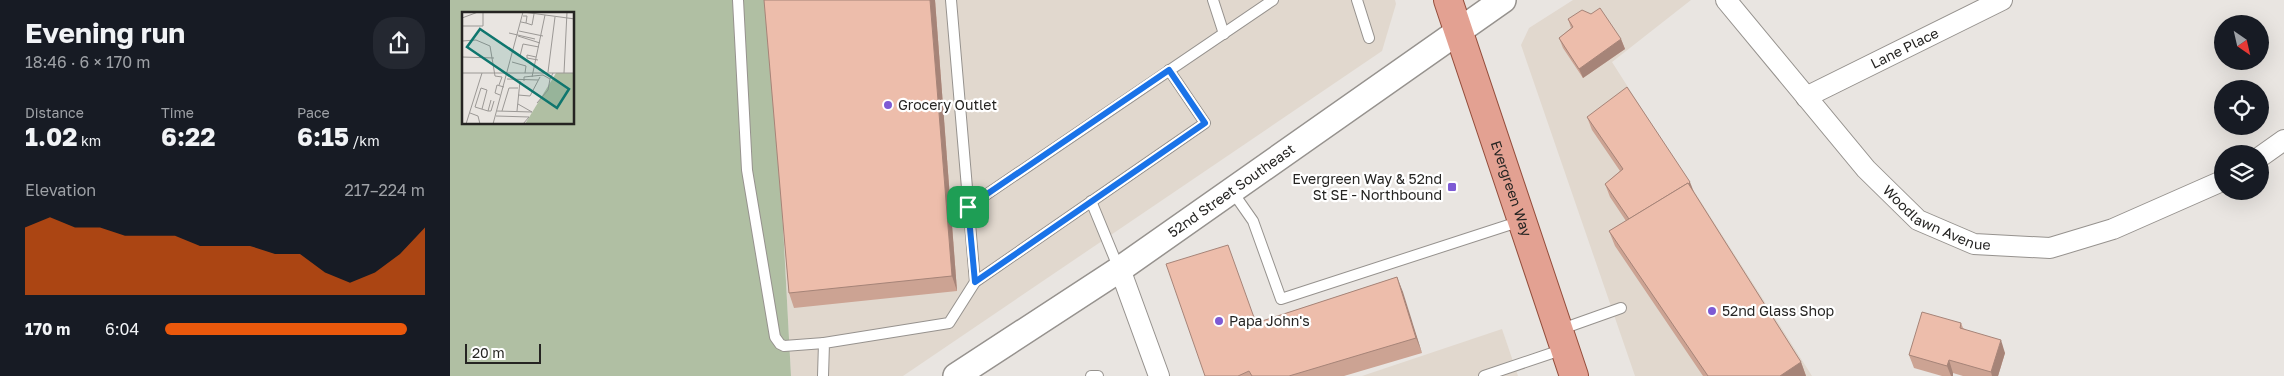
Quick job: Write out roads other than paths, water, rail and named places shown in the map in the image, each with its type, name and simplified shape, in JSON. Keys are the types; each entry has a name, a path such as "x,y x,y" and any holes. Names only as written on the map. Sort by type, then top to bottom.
{"main road":[{"name":"Evergreen Way","path":"1448,0 1574,376"}],"street":[{"name":"52nd Street Southeast","path":"956,376 1120,270 1503,0"},
{"name":"Woodlawn Avenue","path":"1726,0 1866,169 1918,220 1974,244 2050,248 2113,229 2214,185"},
{"name":"Lane Place","path":"1806,98 2002,0"},
{"path":"2269,151 2284,140"},
{"path":"1120,270 1158,376"}],"lane":[{"path":"738,0 747,170 776,337 780,344 784,346 824,343 949,323 975,282 1205,123 1169,70"},
{"path":"951,0 975,282"},
{"path":"1213,0 1224,34"},
{"path":"968,207 1273,0"},
{"path":"1357,0 1369,38"},
{"path":"1232,190 1253,221 1281,299 1522,221"},
{"path":"1091,201 1120,270"},
{"path":"1484,376 1562,339 1621,308"},
{"path":"823,376 824,343"},
{"path":"1091,376 1098,376"}],"place":[{"name":"Grocery Outlet","path":"888,105"},
{"name":"Evergreen Way & 52nd St SE - Northbound","path":"1452,187"},
{"name":"52nd Glass Shop","path":"1712,311"},
{"name":"Papa John's","path":"1219,321"}]}
